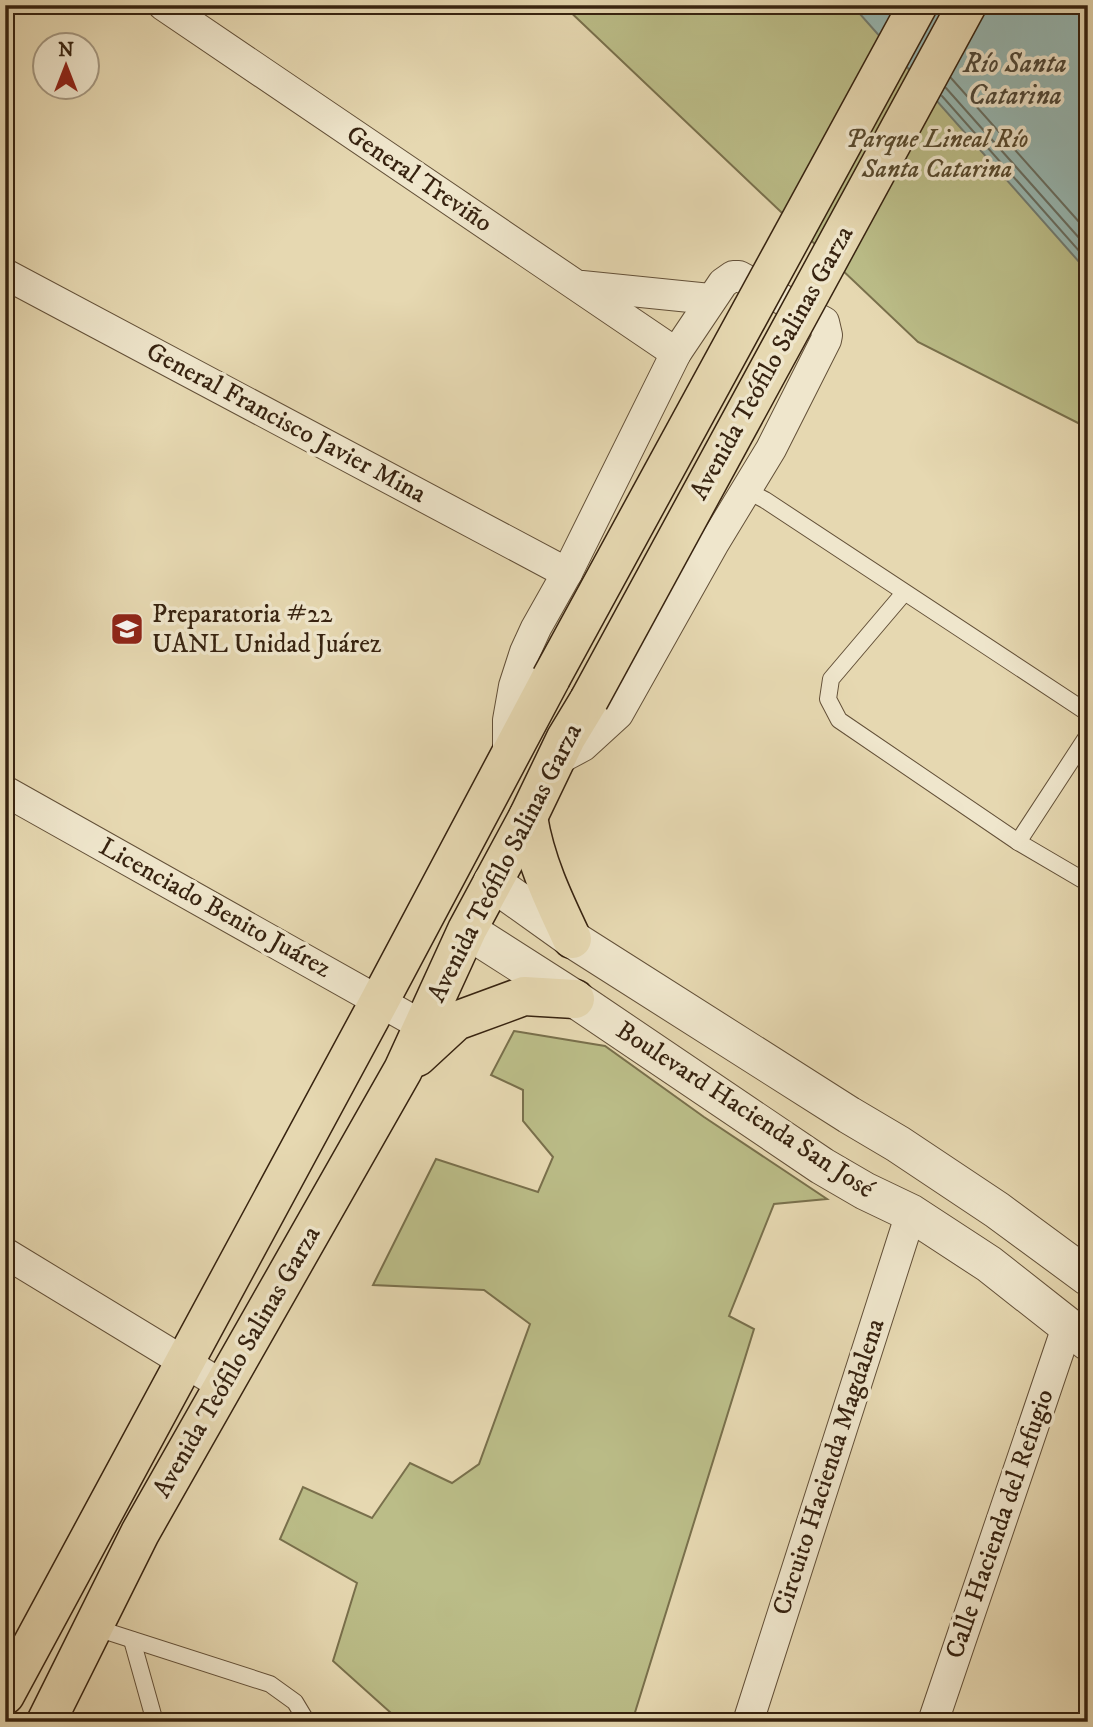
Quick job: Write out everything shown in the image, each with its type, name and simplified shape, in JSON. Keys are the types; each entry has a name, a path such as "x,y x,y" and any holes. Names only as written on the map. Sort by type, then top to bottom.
{"main road":[{"name":"Avenida Teófilo Salinas Garza","path":"5,1695 551,678 918,5"},
{"name":"Avenida Teófilo Salinas Garza","path":"46,1722 140,1533 403,1070 467,930 555,761 967,5"},
{"path":"528,817 538,862 572,939"},
{"path":"403,1070 456,1021 524,996 575,999"}],"street":[{"name":"General Treviño","path":"163,5 676,353"},
{"name":"General Francisco Javier Mina","path":"5,274 567,573"},
{"path":"508,758 508,720 514,686 536,628 567,573 676,353 716,291 733,276 739,276 824,322 827,335 771,449 714,543 618,714 583,746 555,761"},
{"path":"577,286 716,291"},
{"name":"Licenciado Benito Juárez","path":"5,791 423,1026"},
{"name":"Boulevard Hacienda San José","path":"492,882 572,939 998,1210 1088,1277"},
{"name":"Boulevard Hacienda San José","path":"467,930 575,999 822,1166 911,1213 989,1264 1077,1334"},
{"path":"822,1166 829,1141 849,1115"},
{"path":"865,1191 883,1180 889,1172 898,1144"},
{"name":"Circuito Hacienda Magdalena","path":"748,1722 911,1213"},
{"path":"5,1252 222,1385"},
{"name":"Calle Hacienda del Refugio","path":"933,1722 1077,1334"}],"lane":[{"path":"746,490 1088,713"},
{"path":"904,593 831,679 828,699 839,720 1018,842 1088,883"},
{"path":"1018,842 1088,735"},
{"path":"93,1627 270,1684 295,1702 307,1722"},
{"path":"132,1640 155,1722"}],"green space":[{"name":"Parque Lineal Río Santa Catarina","path":"563,5 1088,5 1088,428 918,342"},
{"path":"514,1031 605,1046 704,1117 827,1199 774,1204 729,1316 754,1329 632,1722 401,1722 333,1661 357,1583 280,1539 303,1487 372,1518 410,1463 452,1483 479,1464 530,1324 484,1290 373,1285 436,1159 538,1192 553,1157 523,1121 523,1090 491,1075"}],"water":[{"name":"Río Santa Catarina","path":"852,5 1088,5 1088,272"}],"place":[{"name":"Preparatoria #22 UANL Unidad Juárez","path":"127,629"}]}
